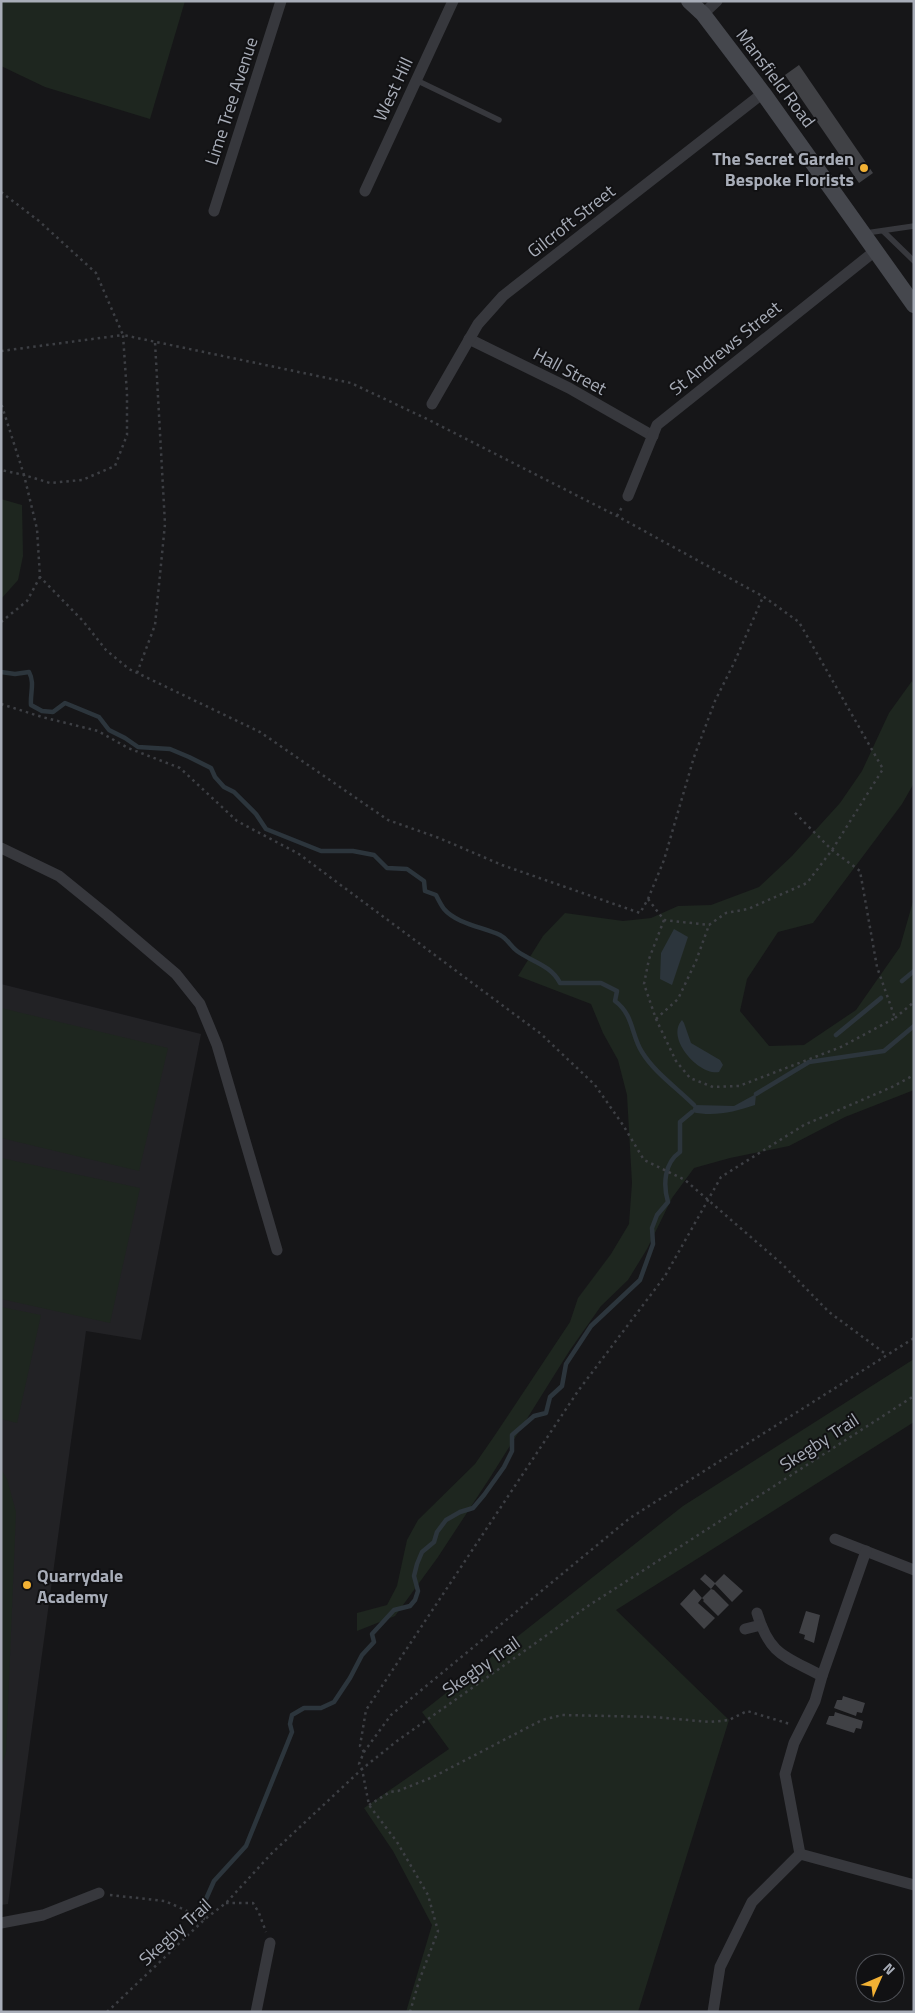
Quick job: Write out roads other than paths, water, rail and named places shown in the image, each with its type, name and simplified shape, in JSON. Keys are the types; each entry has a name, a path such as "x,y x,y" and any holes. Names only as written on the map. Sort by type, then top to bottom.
{"main road":[{"name":"Mansfield Road","path":"689,1 703,14 763,93 914,305"}],"street":[{"name":"Lime Tree Avenue","path":"214,211 281,1"},
{"name":"West Hill","path":"364,191 453,1"},
{"path":"703,14 717,1"},
{"name":"Gilcroft Street","path":"432,404 478,324 503,296 763,93"},
{"name":"St Andrews Street","path":"628,496 657,425 875,251"},
{"name":"Hall Street","path":"469,339 569,388 653,436"},
{"path":"1,848 59,876 108,915 176,974 200,1004 216,1045 277,1250"},
{"path":"836,1539 914,1570"},
{"path":"800,1854 785,1774 794,1743 815,1701 866,1550"},
{"path":"757,1613 767,1640 777,1652 822,1676"},
{"path":"745,1629 761,1625"},
{"path":"800,1854 914,1885"},
{"path":"713,2012 720,1967 752,1902 800,1854"},
{"path":"1,1924 43,1915 98,1894"},
{"path":"256,2012 270,1943"}],"lane":[{"path":"416,80 499,120"},
{"path":"863,234 914,226"},
{"path":"883,231 914,262"}],"waterway":[{"path":"1,672 15,674 29,672 32,684 31,705 42,711 53,712 65,703 99,717 109,730 138,747 170,749 211,768 215,777 224,787 234,792 256,814 266,829 321,851 353,851 374,855 387,868 407,869 424,881 425,891 436,895 449,914 463,922 503,937 517,951 552,972 560,983 601,983 617,991 615,1001 626,1012 642,1052 659,1073 694,1105"},
{"path":"902,981 914,971"},
{"path":"836,1035 881,998"},
{"path":"756,1094 809,1062 884,1051 914,1026"},
{"path":"206,1899 214,1881 246,1846 292,1732 290,1724 292,1715 304,1708 321,1708 334,1702 362,1655 374,1642 372,1634 394,1610 410,1606 415,1600 418,1591 414,1576 422,1552 434,1542 437,1532 446,1520 460,1512 473,1508 484,1495 504,1467 512,1451 512,1435 534,1416 546,1413 550,1397 562,1386 566,1364 591,1326 640,1280 653,1244 652,1228 657,1215 668,1202 665,1182 666,1175 671,1162 680,1152 680,1122 692,1112"}],"place":[{"name":"The Secret Garden Bespoke Florists","path":"864,168"},
{"name":"Quarrydale Academy","path":"27,1585"}]}
